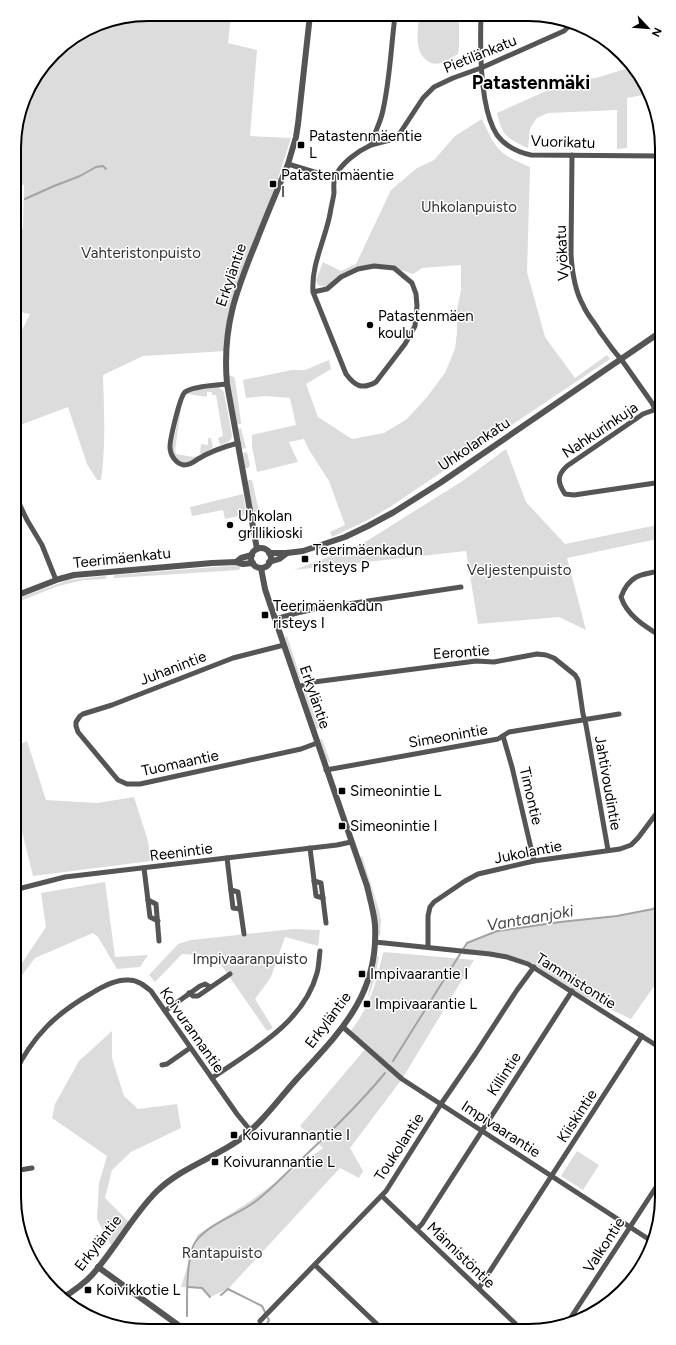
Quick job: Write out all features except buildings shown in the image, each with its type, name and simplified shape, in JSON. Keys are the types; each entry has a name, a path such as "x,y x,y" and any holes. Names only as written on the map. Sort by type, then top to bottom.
{"street":[{"name":"Erkyläntie","path":"257,549 227,384 225,366 226,341 232,309 241,279 288,164 298,124 309,21"},
{"path":"371,145 383,112 394,21"},
{"name":"Vuorikatu","path":"481,21 481,68 489,118 497,135 507,145 520,152 531,155 655,156"},
{"name":"Pietilänkatu","path":"334,178 342,167 363,149 371,145 390,140 400,133 423,98 434,88 453,78 481,68 564,32 568,28"},
{"name":"Vyökatu","path":"572,155 571,254 572,270 576,287 583,306 615,354 621,359 655,408"},
{"path":"288,164 334,178 334,194 330,216 313,272 313,292 346,374 352,382 362,386 370,385 376,382 405,344 415,326 417,306 416,294 412,283 394,268 374,266 358,269 341,277 327,288 313,292"},
{"name":"Uhkolankatu","path":"269,553 303,551 345,536 394,512 440,483 655,336"},
{"path":"227,384 191,389 183,394 170,447 174,459 186,465 214,450 238,443"},
{"name":"Nahkurinkuja","path":"655,409 643,414 567,466 564,469 559,485 565,494 574,495 655,483"},
{"path":"21,508 42,545 56,580"},
{"path":"257,549 264,549 269,553 270,562 266,566 261,568 253,563 251,558 257,549"},
{"name":"Uhkolankatu","path":"270,562 279,559 287,553"},
{"name":"Teerimäenkatu","path":"236,562 242,558 252,555"},
{"name":"Teerimäenkatu","path":"21,594 56,580 93,572 212,563 253,563"},
{"name":"Erkyläntie","path":"67,1295 80,1286 98,1267 140,1210 172,1178 226,1148 250,1130 342,1027 355,1010 364,993 372,967 375,942 375,924 366,886 274,619 265,589 261,568"},
{"path":"655,571 634,577 629,581 621,597 624,605 629,611 639,621 655,631"},
{"path":"274,619 315,609 461,587"},
{"name":"Juhanintie","path":"76,722 83,714 119,702 233,658 284,645"},
{"name":"Eerontie","path":"298,687 314,682 476,661 494,662 537,654 546,655 554,658 575,675 578,680 582,714 585,720"},
{"name":"Simeonintie","path":"326,770 498,739 509,732 619,714"},
{"name":"Jahtivoudintie","path":"585,720 608,850"},
{"name":"Tuomaantie","path":"76,722 78,732 118,780 127,784 140,784 301,749 317,743"},
{"name":"Timontie","path":"503,736 512,767 534,861"},
{"name":"Jukolantie","path":"428,947 428,916 430,907 434,902 465,881 478,874 534,861 620,849 631,845 655,815"},
{"name":"Reenintie","path":"21,888 64,877 337,845 351,842"},
{"path":"310,848 314,881 321,883 326,923"},
{"path":"227,858 231,890 238,892 244,934"},
{"path":"144,868 148,900 156,904 159,941"},
{"name":"Tammistontie","path":"375,942 466,951 507,957 534,966 655,1044"},
{"path":"212,1078 268,1039 292,1016 303,1002 311,987 317,973 320,951"},
{"name":"Toukolantie","path":"260,1321 386,1191 441,1104 534,966"},
{"path":"165,1011 200,986 205,984 210,987 230,974"},
{"name":"Koivurannantie","path":"21,1060 32,1043 46,1027 58,1015 73,1004 104,986 119,980 137,981 151,991 237,1114 250,1130"},
{"name":"Killintie","path":"417,1229 422,1224 481,1130 572,991"},
{"name":"Impivaarantie","path":"342,1027 402,1079 648,1239"},
{"name":"Kiiskintie","path":"478,1288 552,1177 642,1036"},
{"path":"162,1065 167,1064 190,1048"},
{"path":"21,1170 32,1168"},
{"name":"Valkontie","path":"572,1316 655,1188"},
{"name":"Männistöntie","path":"382,1196 516,1324"},
{"path":"315,1265 377,1324"},
{"path":"98,1267 177,1324"}],"green space":[{"name":"Vahteristonpuisto","path":"140,21 230,21 228,43 257,50 250,136 291,138 263,226 241,279 226,351 143,356 103,375 104,454 101,480 97,480 87,464 68,407 21,425 21,332 30,314 21,312 21,231 23,228 24,185 21,185 22,131 25,115 42,77 64,52 77,42 99,31 123,23"},
{"path":"419,21 459,21 458,54 445,62 438,64 430,63 421,53 418,35"},
{"path":"627,68 634,77 643,95 627,98 627,148 617,149 617,110 548,113 537,118 530,128 528,148 510,139 503,131 497,113 573,79 596,78"},
{"name":"Uhkolanpuisto","path":"482,119 495,144 504,154 530,167 527,272 545,337 575,378 607,355 610,359 390,507 366,521 332,537 330,532 345,525 329,481 309,450 304,439 289,442 298,462 257,472 252,447 252,435 296,425 290,398 265,396 246,398 243,380 292,370 305,370 329,360 331,369 306,384 318,417 352,439 384,433 407,419 427,397 445,373 455,349 457,309 461,290 461,265 422,268 413,274 386,265 369,267 367,265 354,268 325,287 318,285 316,280 323,262 341,271 356,264 391,190 417,168 434,160 455,136"},
{"path":"228,375 234,377 235,379 241,424 237,424"},
{"path":"219,387 224,392 232,435 231,439 220,445 218,438 223,436 216,395 212,395 212,392 207,392 207,397 188,394 182,402 175,450 176,454 193,457 196,456 197,458 185,463 181,462 176,459 172,450 182,398 190,390"},
{"path":"241,428 246,448 242,449 238,429"},
{"path":"208,438 211,438 213,447 202,455 200,453 201,444 208,445"},
{"name":"Veljestenpuisto","path":"506,449 526,502 565,544 655,525 655,539 567,558 586,630 559,617 478,624 466,551 294,570 362,544 464,480"},
{"path":"247,452 250,466 245,468 243,453"},
{"path":"248,480 252,480 259,517 257,517 252,508 247,482"},
{"path":"243,494 247,514 225,519 223,510 192,516 190,507"},
{"path":"241,566 239,570 113,577 115,575"},
{"path":"104,576 107,577 105,579 84,580 58,586 21,601 21,597 69,580"},
{"path":"287,636 302,682 298,677 285,637"},
{"path":"305,689 319,728 316,729 304,692"},
{"path":"320,739 322,739 331,764 327,760"},
{"path":"27,741 46,800 97,803 134,797 148,841 151,861 33,876 21,827 21,744"},
{"path":"362,856 381,920 380,937 377,927 375,902 360,857"},
{"name":"Impivaaranpuisto","path":"105,882 115,957 148,955 140,967 117,969 98,937 93,933 35,958 21,977 21,964 46,927 41,893"},
{"path":"655,907 655,985 631,1019 579,994 532,963 490,954 463,955 467,943 497,931 617,916"},
{"name":"Impivaaranpuisto","path":"293,929 320,930 318,946 285,937 271,977 255,999 273,1028 267,1031 215,956 182,954 155,982 149,975 178,944 191,940"},
{"name":"Rantapuisto","path":"383,953 474,960 402,1079 350,1148 363,1171 359,1178 340,1168 228,1289 210,1297 202,1288 181,1287 197,1235 249,1202 323,1148 300,1126 366,1048 349,1033 362,1014 371,995 378,975"},
{"path":"377,956 379,957 375,978 367,1000"},
{"path":"112,1031 112,1058 124,1096 138,1109 177,1104 181,1128 131,1152 112,1170 105,1198 130,1223 80,1286 111,1245 97,1219 99,1183 107,1156 52,1118 55,1104 79,1061"},
{"path":"577,1151 599,1165 583,1190 561,1176"}],"waterway":[{"path":"25,199 80,176 96,167 103,166 106,169"},
{"name":"Vantaanjoki","path":"393,1061 467,943 497,931 617,916 655,907"},
{"name":"Vantaanjoki","path":"187,1316 187,1288 190,1256 196,1241 209,1229 256,1201 340,1122 385,1073"},
{"path":"188,1287 202,1288 210,1297"},
{"path":"221,1295 228,1289 262,1306 265,1312"},
{"path":"267,1324 269,1320 268,1318"}],"place":[{"name":"Patastenmäentie L","path":"301,145"},
{"name":"Patastenmäentie I","path":"273,184"},
{"name":"Patastenmäen koulu","path":"370,325"},
{"name":"Uhkolan grillikioski","path":"230,525"},
{"name":"Teerimäenkadun risteys P","path":"305,559"},
{"name":"Teerimäenkadun risteys I","path":"265,615"},
{"name":"Simeonintie L","path":"342,791"},
{"name":"Simeonintie I","path":"342,826"},
{"name":"Impivaarantie I","path":"362,974"},
{"name":"Impivaarantie L","path":"367,1004"},
{"name":"Koivurannantie I","path":"234,1135"},
{"name":"Koivurannantie L","path":"215,1162"},
{"name":"Koivikkotie L","path":"88,1290"}],"district":[{"name":"Patastenmäki","path":"531,82"}]}
